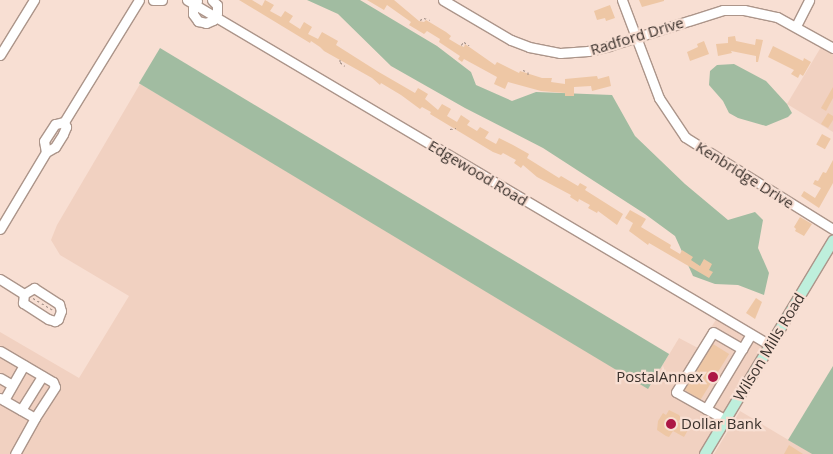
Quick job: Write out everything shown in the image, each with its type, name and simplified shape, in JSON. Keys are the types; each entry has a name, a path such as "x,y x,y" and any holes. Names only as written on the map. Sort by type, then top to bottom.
{"main road":[{"name":"Wilson Mills Road","path":"705,454 833,241"}],"street":[{"path":"0,55 34,0"},
{"path":"0,229 46,152 52,149 58,142 66,127 64,122 139,0"},
{"path":"152,0 162,0"},
{"path":"212,0 218,9 216,17"},
{"name":"Radford Drive","path":"444,0 511,40 549,51 588,51 637,38 723,10 765,13 796,26 833,48"},
{"name":"Kenbridge Drive","path":"622,0 659,98 685,137 833,229"},
{"path":"796,26 809,0"},
{"name":"Edgewood Road","path":"193,2 770,345"},
{"path":"0,279 26,295"},
{"path":"726,420 676,392 713,332 742,349"},
{"path":"706,409 751,334"},
{"path":"0,351 53,382 54,387 15,454"},
{"path":"24,365 2,399 35,418"},
{"path":"21,410 42,376"},
{"path":"0,378 12,385"}],"path":[{"path":"420,20 424,18 430,20"},
{"path":"460,45 464,42 470,45"},
{"path":"340,59 339,61 345,66"},
{"path":"523,70 528,72 528,75"},
{"path":"450,129 456,128"},
{"path":"26,295 56,312"}],"shaded area":[{"path":"824,42 833,48 833,132 787,104"},
{"path":"140,84 650,386 679,338 698,348 719,315 770,345 705,454 0,454 0,332 79,378 129,296 60,255 51,240 57,225"},
{"path":"740,411 812,454 714,454"}],"green space":[{"path":"307,0 360,0 437,46 471,72 476,85 512,101 536,92 612,95 635,136 685,184 728,220 755,212 763,220 758,248 769,273 764,295 738,285 715,284 693,276 675,236 645,214 543,148 465,108 391,66 338,14"},
{"path":"160,48 669,354 648,389 139,83"},
{"path":"734,64 766,81 787,104 792,113 788,117 766,126 738,118 729,113 723,101 709,85 710,71 717,65"},
{"path":"833,366 833,454 812,454 788,440"}],"building":[{"path":"239,0 252,0 262,6 265,0 274,5 270,11 281,17 285,11 293,16 289,22 300,29 304,22 312,27 308,34 318,39 322,32 338,41 336,45 377,71 415,93 418,88 428,94 425,99 438,110 442,104 451,109 447,116 457,122 461,115 470,121 467,125 477,131 480,127 489,132 485,138 496,144 499,138 529,154 527,158 559,178 561,176 578,186 580,183 587,187 585,190 623,214 617,225 598,211 597,213 588,208 590,205 579,199 578,202 570,197 571,195 537,177 523,165 521,168 514,163 516,160 503,153 501,155 493,152 430,114 431,112 422,107 420,109 401,95 381,83 380,85 372,78 324,51 311,41 310,43"},
{"path":"367,0 394,0 419,21 424,22 426,20 451,36 449,39 464,47 465,44 495,65 497,62 519,73 520,71 542,78 552,78 551,82 565,84 565,79 597,76 598,79 609,76 611,86 592,91 591,86 574,87 574,96 565,96 565,93 541,91 508,82 505,89 494,84 497,77 464,59 462,62 458,59 460,56 439,42 440,39 427,31 424,34 409,25 411,22 387,5 384,10"},
{"path":"639,0 664,0 664,1 642,7"},
{"path":"610,5 615,18 606,21 605,18 597,20 594,11"},
{"path":"735,36 736,41 755,45 756,39 763,40 758,62 756,62 756,56 731,51 732,53 718,56 716,44 728,43 728,37"},
{"path":"704,41 709,54 690,61 687,52 698,47 697,44"},
{"path":"773,46 803,61 804,58 811,62 803,76 800,74 798,78 791,74 794,70 768,57"},
{"path":"833,87 833,98 826,111 821,108"},
{"path":"828,113 833,116 833,120 828,128 821,124"},
{"path":"822,134 831,139 825,149 816,144"},
{"path":"833,160 833,183 819,208 801,196 804,191 815,198 821,188 813,184 815,180 818,181 823,172 826,173"},
{"path":"630,210 646,219 641,227 671,245 670,248 680,254 682,250 693,257 691,260 700,266 704,259 712,264 709,270 713,272 709,278 649,243 648,245 629,231 633,223 625,218"},
{"path":"800,217 812,224 804,236 795,231 794,227"},
{"path":"756,298 762,302 755,319 746,313"},
{"path":"713,344 729,354 700,400 684,390"},
{"name":"Dollar Bank","path":"669,410 679,415 681,418 678,422 689,428 684,437 673,431 669,437 657,430 658,421 663,413 666,415"},
{"path":"789,445 803,454 784,454"}],"place":[{"name":"PostalAnnex","path":"713,377"},
{"name":"Dollar Bank","path":"671,424"}]}
